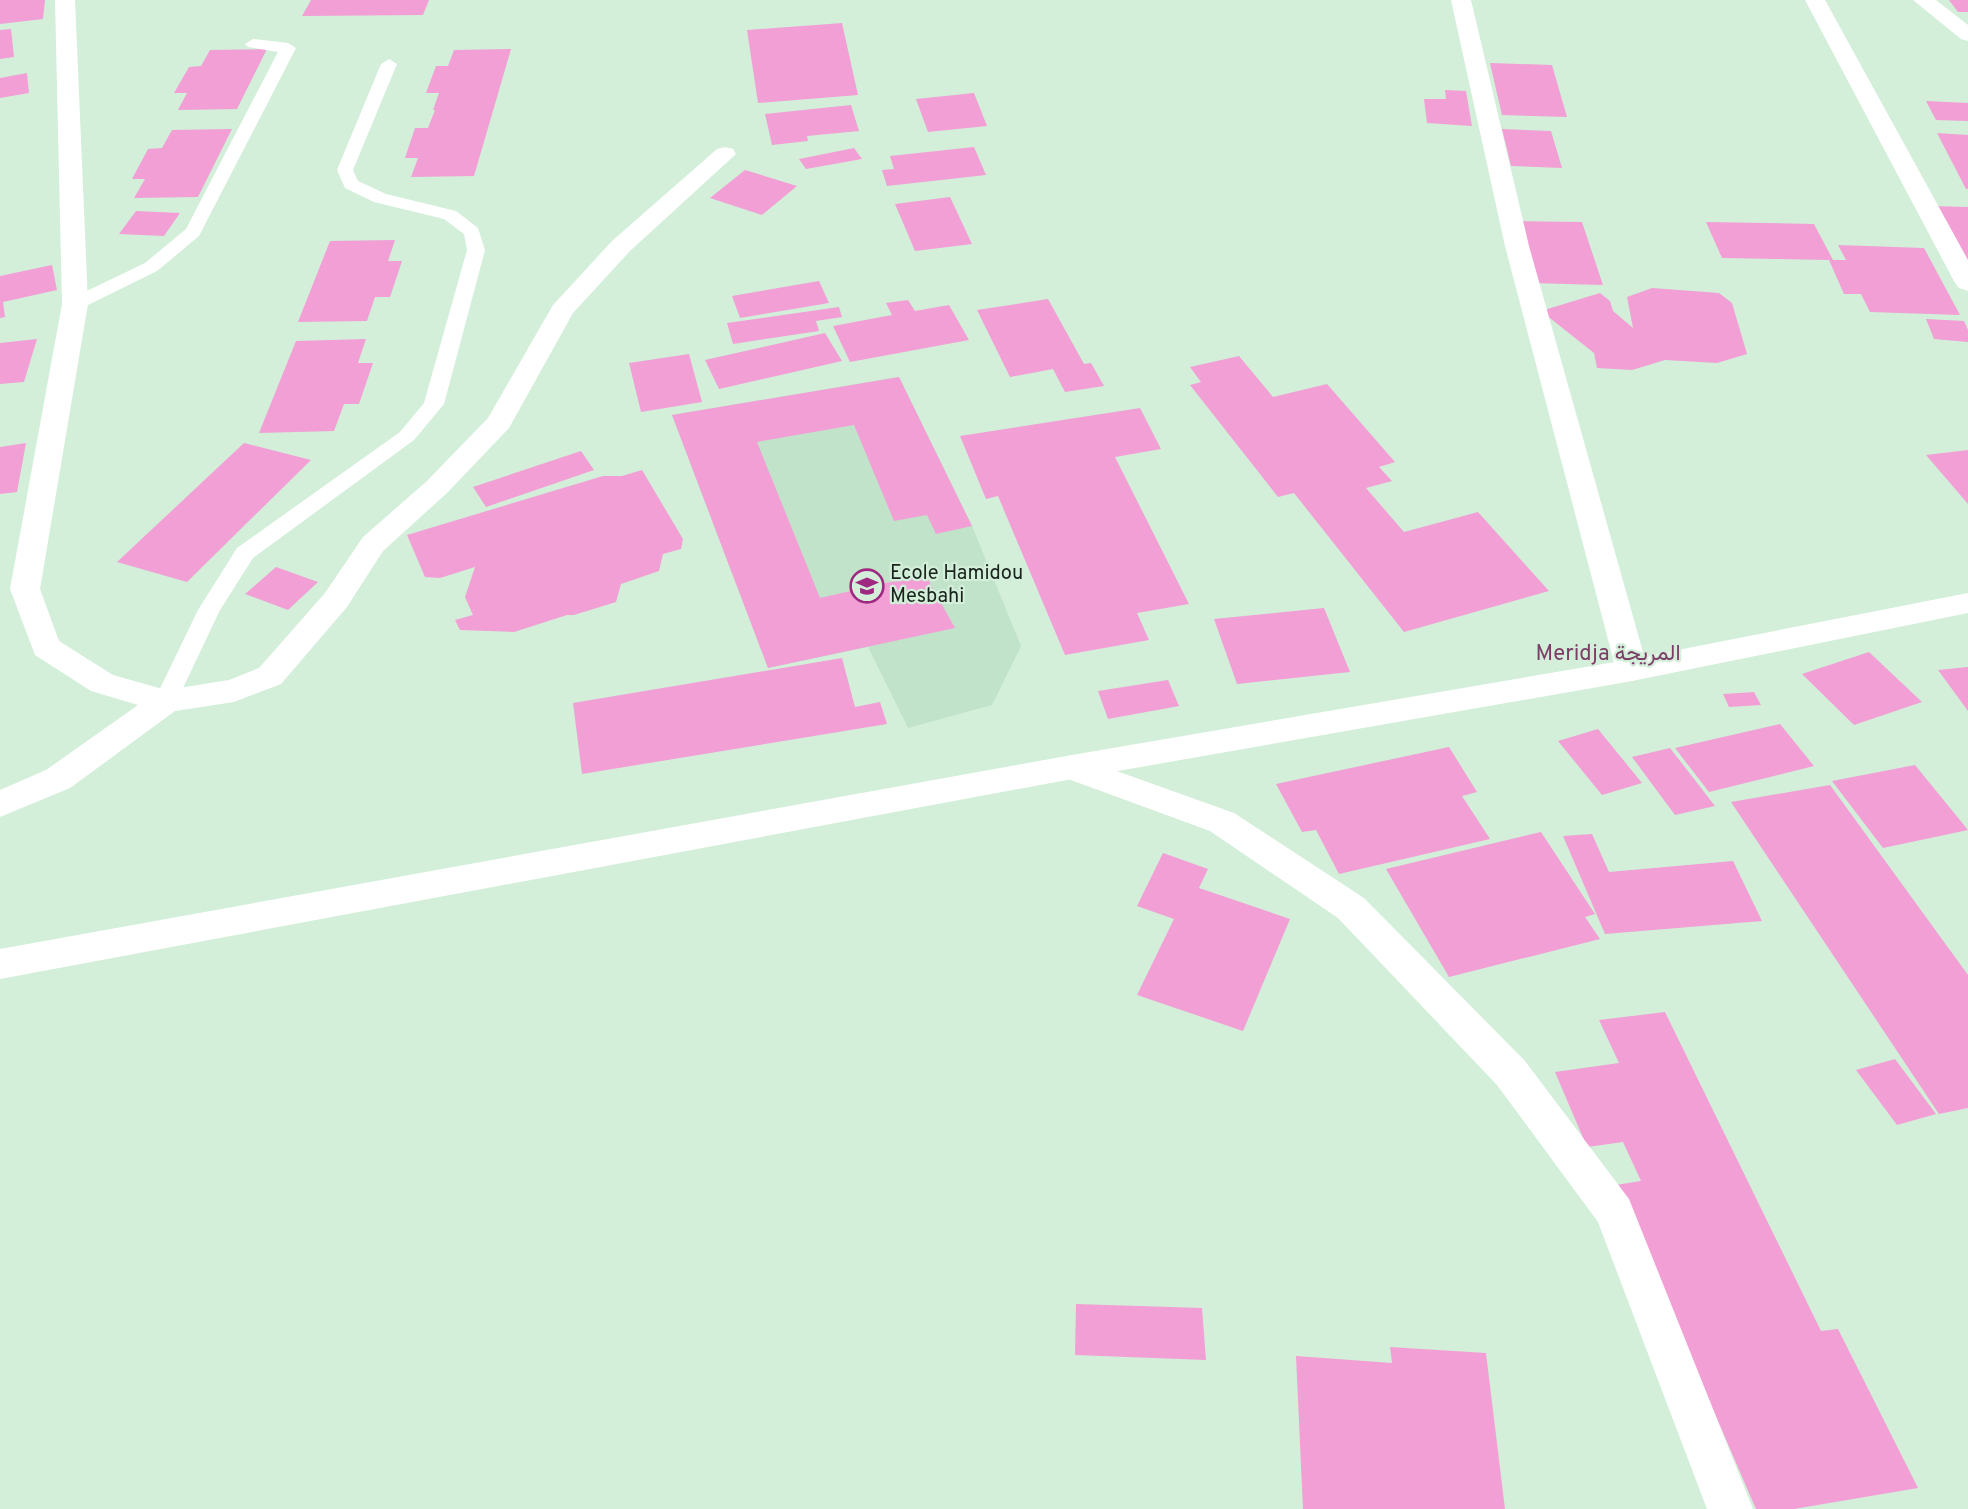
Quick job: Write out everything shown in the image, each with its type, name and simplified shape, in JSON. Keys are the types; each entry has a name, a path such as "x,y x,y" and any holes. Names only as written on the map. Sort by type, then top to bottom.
{"street":[{"path":"65,0 75,304 25,589 46,647 102,683 166,701 234,691 270,676 336,600 373,544 437,487 499,422 562,310 621,246 725,154"},
{"path":"1461,0 1517,246 1632,670"},
{"path":"1815,0 1968,283"},
{"path":"1923,0 1968,35"},
{"path":"0,964 1072,767 1632,670 1968,603"},
{"path":"0,804 58,779 166,701"},
{"path":"1072,767 1222,822 1351,908 1511,1073 1615,1212 1730,1509"}],"lane":[{"path":"75,304 151,267 193,232 288,48 253,44"},
{"path":"166,701 209,610 245,554 407,435 434,404 476,250 472,232 450,215 380,198 351,184 345,170 389,64"}],"shaded area":[{"name":"Ecole Hamidou Mesbahi","path":"899,377 972,526 1021,646 992,705 908,728 868,647 768,668 672,415"}],"building":[{"path":"0,0 45,0 43,19 0,24"},
{"path":"311,0 429,0 423,15 302,16"},
{"path":"1949,0 1968,0 1968,12 1958,12"},
{"path":"842,23 858,95 758,103 747,30"},
{"path":"11,29 14,57 0,59 0,30"},
{"path":"267,49 237,109 178,110 187,93 174,93 189,67 201,66 210,50"},
{"path":"511,49 474,176 411,177 418,158 405,158 415,128 428,128 435,110 433,110 439,93 426,93 436,66 448,66 454,50"},
{"path":"1490,63 1552,65 1567,117 1502,115"},
{"path":"27,73 29,93 0,98 0,78"},
{"path":"1445,90 1466,91 1472,126 1427,123 1424,99 1446,99"},
{"path":"974,93 987,126 928,132 916,99"},
{"path":"1926,101 1968,103 1968,121 1936,120"},
{"path":"851,105 859,131 807,136 808,141 772,145 765,114"},
{"path":"232,129 198,197 134,198 145,179 132,179 148,149 162,148 172,130"},
{"path":"1502,129 1551,131 1562,168 1511,166"},
{"path":"1937,133 1968,135 1968,189 1966,189"},
{"path":"974,147 986,175 887,186 882,170 894,169 890,156"},
{"path":"854,148 862,159 806,169 799,159"},
{"path":"745,170 797,186 762,215 710,198"},
{"path":"950,197 972,244 915,251 895,204"},
{"path":"1932,206 1968,207 1968,280"},
{"path":"136,211 180,213 164,236 119,234"},
{"path":"1513,221 1582,222 1603,285 1532,283"},
{"path":"1706,222 1814,224 1833,260 1846,260 1838,245 1924,248 1960,315 1870,312 1861,294 1844,294 1829,260 1722,258"},
{"path":"395,240 388,261 402,261 390,297 375,297 367,321 298,322 330,241"},
{"path":"52,265 57,290 3,302 5,317 0,318 0,276"},
{"path":"819,281 829,303 740,318 732,296"},
{"path":"1652,288 1719,293 1732,303 1747,354 1717,363 1665,360 1632,370 1597,368 1594,353 1541,311 1600,293 1610,301 1613,311 1633,328 1627,297"},
{"path":"1048,299 1084,364 1091,363 1104,386 1065,392 1053,369 1010,377 977,310"},
{"path":"908,300 915,311 949,305 969,340 850,362 833,326 892,315 886,303"},
{"path":"839,307 842,317 816,321 819,331 733,344 727,323"},
{"path":"1926,319 1964,321 1968,330 1968,342 1934,339"},
{"path":"825,333 842,361 719,389 705,360"},
{"path":"37,339 24,382 0,384 0,343"},
{"path":"366,339 358,363 373,363 359,404 344,404 334,431 259,433 296,341"},
{"path":"689,354 702,402 641,412 629,363"},
{"path":"1239,356 1273,397 1327,384 1395,462 1379,467 1392,481 1366,488 1404,532 1478,512 1549,591 1404,632 1294,493 1278,497 1190,385 1201,382 1190,367"},
{"path":"899,377 972,526 936,534 927,515 894,521 854,425 757,442 820,598 925,574 955,628 768,668 672,415"},
{"path":"1140,408 1161,449 1115,457 1189,604 1137,613 1149,640 1065,655 998,496 986,499 960,436"},
{"path":"26,443 17,492 0,494 0,447"},
{"path":"244,443 311,460 187,582 117,562"},
{"path":"1968,450 1968,504 1926,455"},
{"path":"581,451 594,470 486,507 473,487"},
{"path":"642,470 683,539 681,549 663,554 659,571 621,584 616,602 514,632 460,630 455,620 473,615 465,597 475,567 440,578 425,577 407,535 603,476 622,476"},
{"path":"276,567 318,582 288,610 245,594"},
{"path":"1324,608 1350,672 1237,684 1214,619"},
{"path":"1869,652 1922,702 1854,725 1802,674"},
{"path":"842,658 855,707 880,702 887,724 582,774 573,703"},
{"path":"1968,667 1968,711 1938,670"},
{"path":"1168,680 1179,706 1108,719 1098,691"},
{"path":"1754,692 1761,705 1729,707 1723,694"},
{"path":"1780,724 1814,766 1709,792 1675,748"},
{"path":"1598,729 1642,783 1602,795 1558,741"},
{"path":"1449,747 1477,792 1462,796 1490,839 1339,874 1316,830 1302,832 1276,784"},
{"path":"1670,748 1715,806 1675,815 1632,757"},
{"path":"1915,765 1968,830 1883,848 1832,781"},
{"path":"1830,785 1968,975 1968,1108 1939,1114 1731,802"},
{"path":"1541,832 1595,914 1585,917 1600,939 1449,977 1386,869"},
{"path":"1592,834 1609,872 1733,861 1762,921 1605,934 1563,836"},
{"path":"1163,853 1208,869 1199,888 1290,919 1243,1031 1137,995 1174,919 1137,906"},
{"path":"1665,1012 1821,1331 1838,1329 1918,1488 1794,1509 1756,1509 1616,1185 1641,1181 1623,1142 1587,1147 1555,1072 1619,1063 1599,1020"},
{"path":"1895,1059 1936,1114 1897,1125 1856,1070"},
{"path":"1076,1304 1202,1308 1206,1360 1075,1355"},
{"path":"1390,1347 1486,1353 1505,1509 1303,1509 1296,1356 1392,1363"}],"place":[{"name":"Ecole Hamidou Mesbahi","path":"867,586"}],"district":[{"name":"Meridja المريجة","path":"1608,654"}]}
